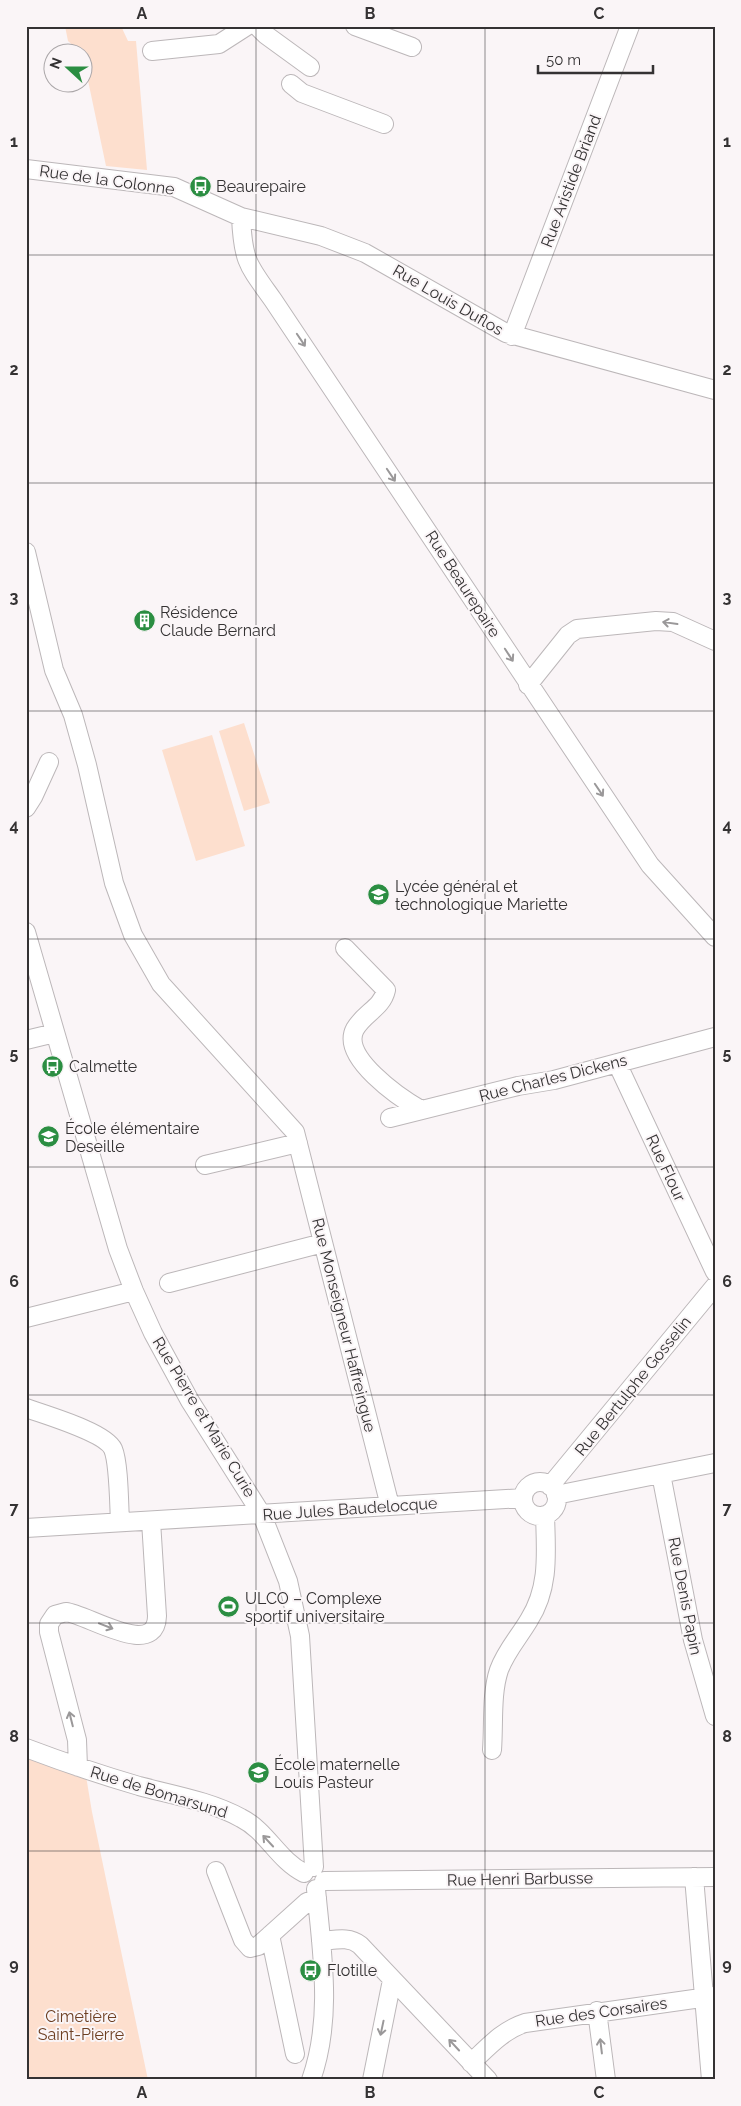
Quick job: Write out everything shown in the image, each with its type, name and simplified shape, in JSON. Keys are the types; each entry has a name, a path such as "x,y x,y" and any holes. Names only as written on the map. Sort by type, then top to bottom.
{"street":[{"path":"152,51 219,44 247,26"},
{"path":"257,26 266,35 310,67"},
{"path":"355,26 412,47"},
{"name":"Rue Aristide Briand","path":"512,336 630,26"},
{"path":"291,84 302,93 384,124"},
{"name":"Rue de la Colonne","path":"26,169 174,187 241,217"},
{"name":"Rue Louis Duflos","path":"241,217 313,234 348,246 388,266 493,328 512,336 715,390"},
{"name":"Rue Beaurepaire","path":"241,217 242,238 247,263 444,554 528,684 650,866 715,937"},
{"name":"Rue Monseigneur Haffreingue","path":"26,552 54,670 73,715 87,765 114,883 133,935 161,984 295,1132 390,1506"},
{"path":"528,684 568,634 577,629 664,621 681,625 715,641"},
{"path":"26,808 33,798 50,762"},
{"name":"Rue Pierre et Marie Curie","path":"26,932 118,1249 134,1291 175,1375 262,1514 288,1581 300,1636 315,1882 324,1991 324,2025 320,2050 311,2080"},
{"path":"345,948 386,990 384,999 354,1030 352,1043 357,1055 399,1098 421,1110"},
{"path":"26,1040 55,1033"},
{"name":"Rue Charles Dickens","path":"390,1118 509,1088 554,1080 715,1038"},
{"name":"Rue Flour","path":"617,1063 715,1272"},
{"path":"205,1165 298,1143"},
{"path":"169,1283 324,1242"},
{"name":"Rue Bertulphe Gosselin","path":"553,1491 715,1286"},
{"path":"26,1318 134,1291"},
{"path":"26,1408 96,1434 111,1445 115,1456 120,1522"},
{"path":"553,1491 715,1464"},
{"name":"Rue Denis Papin","path":"661,1474 693,1640 715,1716"},
{"path":"544,1483 553,1491 554,1507 544,1515 537,1516 528,1511 524,1505 523,1498 527,1489 533,1484 544,1483"},
{"name":"Rue Jules Baudelocque","path":"26,1528 523,1498"},
{"path":"492,1750 495,1695 499,1670 507,1653 534,1611 544,1586 546,1567 544,1515"},
{"path":"78,1766 77,1740 49,1632 49,1624 55,1615 66,1612 133,1635 146,1635 152,1631 156,1625 157,1616 151,1521"},
{"name":"Rue de Bomarsund","path":"26,1748 123,1782 201,1803 243,1819 256,1829 289,1864 315,1882"},
{"path":"216,1872 246,1946 250,1948 256,1947 307,1902 315,1882"},
{"path":"694,1877 709,1996 711,2080"},
{"name":"Rue Henri Barbusse","path":"315,1882 715,1877"},
{"path":"270,1935 294,2054"},
{"path":"321,1941 346,1939 356,1941 488,2080"},
{"path":"372,2080 392,1980"},
{"name":"Rue des Corsaires","path":"471,2063 499,2037 518,2025 540,2019 709,1996"},
{"path":"597,2011 606,2080"}],"green space":[{"path":"65,26 121,26 128,41 136,41 147,170 106,166 90,92 92,92 92,42 68,41"},
{"path":"244,723 270,803 244,811 219,731"},
{"path":"212,735 245,846 196,861 162,750"},
{"name":"Cimetière Saint-Pierre","path":"26,1754 86,1776 148,2080 26,2080"}],"place":[{"name":"Beaurepaire","path":"200,186"},
{"name":"Résidence Claude Bernard","path":"144,621"},
{"name":"Lycée général et technologique Mariette","path":"379,895"},
{"name":"Calmette","path":"53,1066"},
{"name":"École élémentaire Deseille","path":"49,1137"},
{"name":"ULCO – Complexe sportif universitaire","path":"229,1607"},
{"name":"École maternelle Louis Pasteur","path":"258,1773"},
{"name":"Flotille","path":"311,1970"}]}
